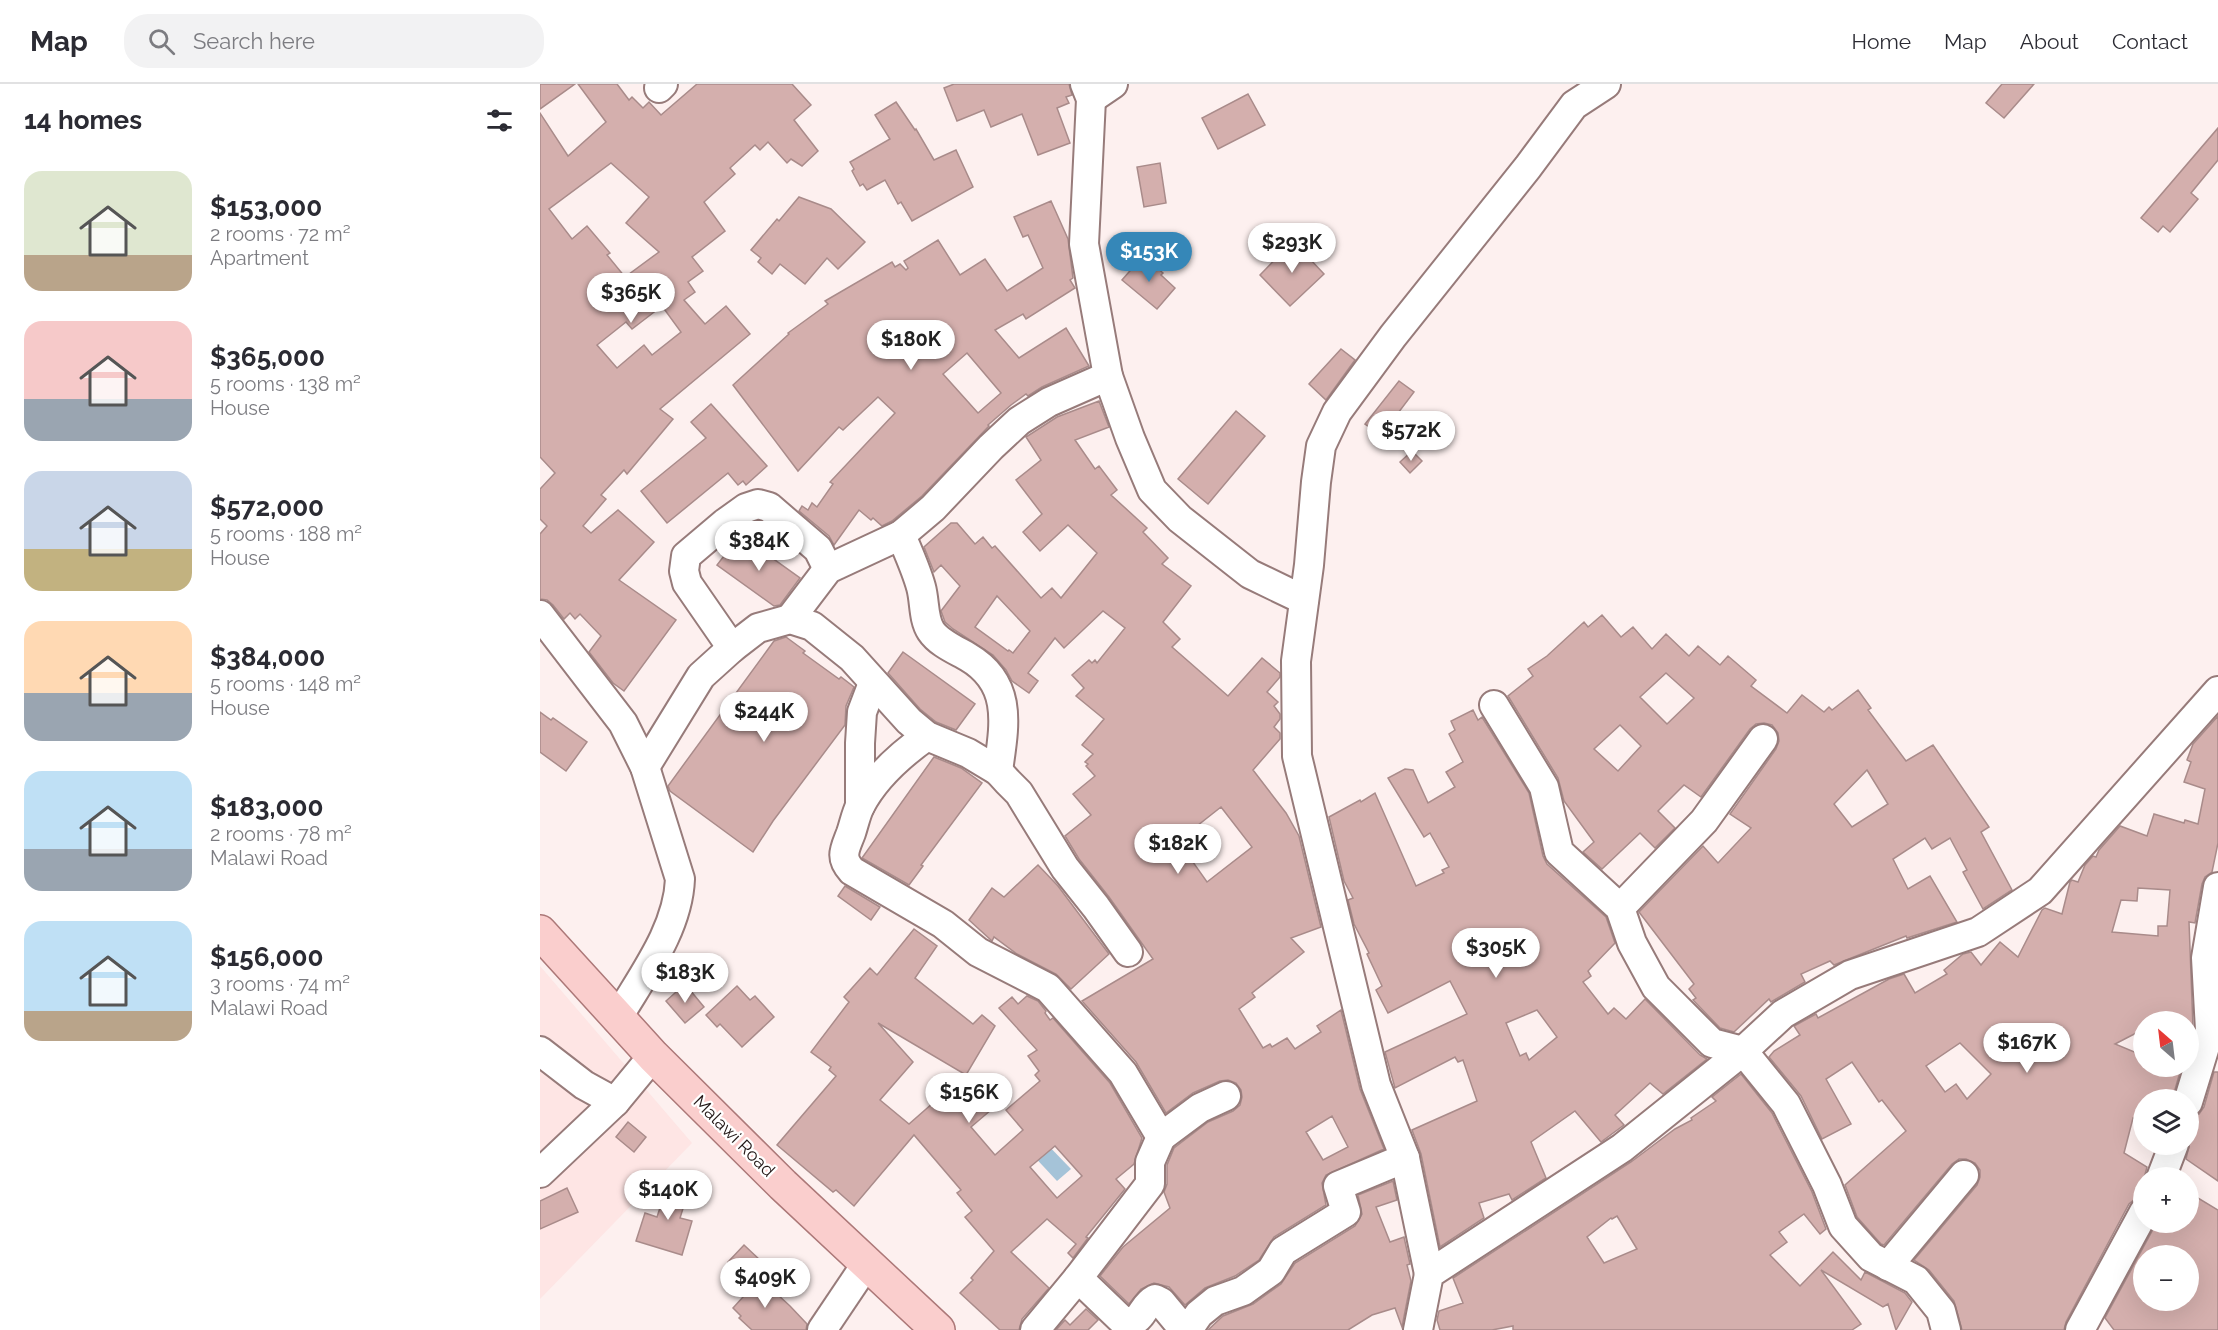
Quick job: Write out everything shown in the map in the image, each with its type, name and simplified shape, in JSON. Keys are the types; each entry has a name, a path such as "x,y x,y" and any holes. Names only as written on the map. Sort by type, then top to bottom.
{"main road":[{"name":"Malawi Road","path":"540,932 652,1056 783,1185 938,1330"}],"street":[{"path":"1418,1330 1429,1274 1405,1158 1376,1085 1297,756 1296,661 1321,446 1338,412 1393,336 1528,167 1574,105 1606,84"},
{"path":"1096,89 1084,244 1108,376 1130,438 1152,490 1180,519 1250,574 1304,600"},
{"path":"790,619 828,569 901,536 933,508 990,447 1019,421 1049,402 1108,376"},
{"path":"732,648 687,583 684,571 686,556 696,546 746,508 758,504 769,507 818,549 828,569"},
{"path":"901,536 921,587 928,626 932,634 938,640 979,664 996,683 1000,693 1005,726 998,771"},
{"path":"540,615 623,723 645,767 680,879 680,897 673,919 617,1019"},
{"path":"645,767 701,676 732,648 758,628 790,619 812,626 852,658 909,721 927,736 968,753 998,771 1019,793 1065,868 1128,952"},
{"path":"860,806 862,712 873,683"},
{"path":"1429,1274 1622,1148 1743,1051 1783,1014 1850,975 1978,932 2040,891 2218,691"},
{"path":"1494,705 1544,787 1559,852 1620,908 1632,943 1656,987 1712,1043 1743,1051 1786,1104 1827,1185 1843,1226 1871,1257 1916,1280 1941,1311 1946,1330"},
{"path":"927,736 900,754 860,806 844,853 845,863 852,871 943,924 978,952 1048,988 1123,1073 1161,1137"},
{"path":"1620,908 1704,821 1763,739"},
{"path":"2192,1089 2210,1030 2206,958 2218,887"},
{"path":"540,1051 584,1085 615,1102"},
{"path":"540,1173 615,1102 652,1056"},
{"path":"1035,1330 1150,1184 1150,1162 1161,1137 1200,1108 1226,1096"},
{"path":"1078,1278 1124,1322 1139,1319 1150,1302 1155,1299 1161,1302 1180,1325 1192,1324 1199,1314 1215,1301 1243,1291 1271,1271 1283,1251 1346,1212 1338,1186 1405,1158"},
{"path":"1888,1266 1964,1175"},
{"path":"2080,1330 2133,1232"},
{"path":"822,1330 867,1263"}],"shaded area":[{"path":"540,966 692,1143 540,1299"}],"water":[{"path":"1042,1139 1071,1169 1057,1181 1029,1151"}],"building":[{"path":"540,84 575,84 540,109"},
{"path":"578,84 617,84 629,100 632,97 643,108 649,102 661,115 697,84 792,84 811,105 794,120 818,151 802,166 791,159 787,163 768,142 760,150 755,145 730,168 735,174 704,202 725,231 692,257 703,271 688,282 695,292 684,300 705,324 726,306 750,334 660,409 673,419 627,474 624,470 601,495 606,499 583,526 591,533 618,510 654,542 619,580 676,620 624,691 613,683 589,652 601,636 580,614 575,619 570,613 564,619 547,600 540,599 540,534 547,526 540,519 540,489 555,473 540,457 540,113 568,156 606,122","holes":["611,163 649,197 626,223 659,252 625,277 607,255 610,253 587,226 572,239 549,209","662,306 681,332 652,355 644,345 617,368 597,345 626,322 632,329"]},
{"path":"954,84 1069,84 1072,95 1066,97 1069,103 1057,108 1070,143 1038,155 1022,114 991,127 984,110 957,121 944,88"},
{"path":"2002,84 2034,84 2004,118 1986,103"},
{"path":"1248,94 1265,125 1218,149 1202,118"},
{"path":"896,102 916,129 934,160 956,150 973,187 912,221 901,202 898,204 885,180 867,190 863,184 860,186 850,162 890,139 875,115"},
{"path":"2218,128 2218,160 2191,193 2198,199 2170,232 2163,226 2158,232 2141,218"},
{"path":"1160,163 1166,203 1144,207 1137,167"},
{"path":"799,197 831,209 865,242 838,269 827,258 805,284 780,264 772,274 758,262 761,258 751,250"},
{"path":"1051,201 1068,239 1073,278 1070,280 1075,288 1026,319 1023,314 995,330 1019,358 1066,328 1089,366 1042,387 1028,396 1026,394 1011,405 988,425 922,496 892,521 882,526 859,510 834,545 829,536 799,511 802,506 808,510 812,503 817,507 833,484 830,482 895,413 878,397 843,430 839,427 798,471 733,385 788,333 828,304 825,301 892,262 895,267 900,264 906,270 908,268 904,261 938,240 960,275 985,259 1007,291 1043,268 1028,235 1023,237 1014,217","holes":["967,353 1001,393 978,413 943,374"]},
{"path":"1293,241 1324,274 1290,306 1260,275"},
{"path":"1143,256 1163,273 1161,275 1175,288 1157,309 1122,280"},
{"path":"1341,349 1355,360 1326,400 1309,384"},
{"path":"1399,381 1414,392 1392,421 1396,423 1384,438 1365,424"},
{"path":"1099,401 1109,427 1075,440 1095,469 1099,466 1117,490 1111,495 1147,528 1143,532 1168,558 1162,564 1191,586 1163,622 1180,639 1172,647 1228,696 1262,658 1280,673 1280,677 1267,692 1278,702 1274,706 1280,714 1280,719 1274,727 1280,733 1280,739 1253,770 1286,813 1299,836 1321,927 1291,938 1304,952 1252,993 1255,997 1239,1009 1263,1048 1270,1044 1272,1047 1287,1038 1295,1049 1321,1032 1317,1026 1341,1010 1360,1089 1384,1149 1326,1175 1322,1183 1326,1205 1274,1237 1259,1260 1235,1276 1205,1288 1185,1305 1169,1287 1154,1283 1141,1289 1129,1304 1100,1276 1123,1247 1170,1208 1164,1192 1167,1184 1167,1165 1174,1148 1208,1122 1233,1111 1240,1105 1242,1097 1241,1090 1236,1083 1228,1080 1220,1081 1193,1093 1166,1113 1136,1062 1082,1001 1153,959 1079,859 1065,836 1091,815 1073,794 1095,776 1085,762 1093,754 1082,745 1104,719 1076,696 1084,688 1072,675 1089,660 1092,663 1095,660 1097,663 1125,628 1103,611 1064,648 1055,638 1028,673 1038,681 1029,693 1012,681 993,655 945,622 941,611 960,586 941,565 934,572 924,547 951,523 957,523 975,544 983,537 992,548 995,546 1041,598 1052,588 1061,598 1097,553 1068,525 1040,551 1023,532 1042,514 1016,480 1041,460 1026,437 1057,417","holes":["997,596 1030,631 1013,653 975,627","1221,807 1252,847 1207,882 1178,841","1332,1116 1348,1147 1323,1160 1306,1132"]},
{"path":"711,404 767,466 746,485 743,481 738,485 728,473 667,523 641,491 706,438 691,422"},
{"path":"1236,411 1265,436 1208,504 1178,479"},
{"path":"1412,451 1422,461 1410,473 1400,462"},
{"path":"740,535 800,578 780,605 774,606 717,565"},
{"path":"1602,615 1621,637 1633,627 1652,649 1666,634 1689,656 1698,646 1720,665 1728,656 1756,680 1751,686 1787,713 1802,695 1824,712 1829,707 1832,710 1858,690 1871,708 1868,710 1906,761 1933,745 1989,827 1981,832 2012,890 1983,909 1963,872 1967,870 1950,838 1932,849 1925,838 1893,859 1908,889 1930,876 1957,922 1907,938 1906,936 1834,965 1830,961 1801,974 1805,982 1771,1002 1769,999 1734,1032 1720,1028 1693,1000 1696,998 1689,989 1694,984 1639,912 1703,846 1718,863 1751,828 1730,814 1776,749 1779,741 1778,733 1772,725 1756,724 1701,797 1684,785 1658,811 1675,828 1655,848 1640,833 1602,869 1583,852 1594,842 1564,801 1558,778 1508,696 1533,676 1528,669 1547,656 1584,622 1588,627","holes":["1666,673 1694,698 1667,724 1640,697","1620,725 1641,746 1618,771 1594,749","1867,770 1888,804 1852,827 1834,804"]},
{"path":"786,637 805,651 803,653 854,687 846,706 845,725 773,821 753,852 670,791 668,786 774,641"},
{"path":"903,652 975,704 956,730 936,722 920,709 888,673"},
{"path":"1473,710 1478,720 1482,717 1529,793 1543,856 1547,864 1606,917 1615,943 1588,971 1591,976 1583,982 1608,1014 1614,1008 1626,1019 1645,999 1700,1055 1707,1059 1663,1094 1650,1083 1615,1115 1624,1125 1601,1142 1575,1111 1531,1142 1546,1178 1512,1200 1509,1194 1479,1203 1484,1218 1440,1247 1421,1154 1412,1130 1477,1101 1463,1060 1458,1062 1455,1057 1395,1088 1385,1052 1467,1014 1450,981 1388,1013 1376,990 1382,986 1354,924 1348,900 1353,898 1344,881 1329,817 1375,793 1416,886 1444,873 1442,870 1449,867 1430,833 1424,837 1388,778 1405,769 1413,770 1428,803 1455,787 1446,772 1463,762 1449,734 1455,730 1451,721","holes":["1537,1010 1557,1037 1529,1060 1526,1053 1520,1056 1506,1023"]},
{"path":"540,712 551,720 553,718 587,742 566,771 540,752"},
{"path":"2218,716 2218,843 2212,872 2205,877 2202,884 2195,923 2189,922 2192,1011 2133,1011 2133,1035 2115,1044 2133,1051 2133,1077 2179,1077 2175,1089 2133,1089 2133,1118 2124,1153 2147,1167 2133,1167 2133,1201 2129,1204 2066,1322 2064,1330 1962,1330 1954,1301 1929,1270 1914,1260 1977,1185 1980,1170 1975,1163 1966,1159 1959,1159 1952,1164 1884,1245 1881,1244 1857,1217 1845,1185 1906,1131 1882,1100 1879,1102 1852,1062 1826,1079 1851,1124 1822,1139 1801,1096 1769,1057 1774,1051 1800,1035 1794,1026 1816,1014 1818,1018 1889,979 1904,974 1915,993 1947,974 1944,970 1963,954 1971,952 1981,965 2000,942 2018,957 2042,910 2045,908 2062,914 2070,882 2072,880 2078,882 2085,865 2093,856 2096,857 2099,850 2120,826 2147,836 2154,814 2184,823 2185,820 2198,824 2205,789 2184,782 2191,762 2187,760 2193,744","holes":["2138,888 2170,890 2167,926 2158,926 2158,936 2112,932 2121,900 2137,901","1960,1043 1991,1074 1967,1099 1956,1084 1945,1092 1926,1066"]},
{"path":"934,757 961,768 982,783 921,865 923,866 909,885 862,858"},
{"path":"1038,865 1058,886 1109,954 1071,989 1056,974 1017,954 994,937 992,941 969,920 992,888 1004,897"},
{"path":"845,886 880,907 871,920 838,896"},
{"path":"914,929 937,946 915,978 973,1024 982,1015 995,1026 966,1075 878,1023 913,1062 880,1100 909,1124 942,1095 949,1103 970,1085 991,1110 971,1127 995,1155 1023,1130 1006,1110 1040,1081 1035,1075 1039,1071 1028,1056 1037,1050 999,1008 1012,997 1018,1004 1027,996 1038,1001 1050,1020 1053,1018 1110,1083 1142,1138 1134,1164 1116,1179 1125,1189 1086,1237 1088,1238 1073,1258 1068,1253 1076,1244 1047,1219 1011,1252 1049,1288 1022,1319 1019,1330 1000,1330 960,1293 973,1280 971,1278 994,1251 965,1217 972,1211 957,1193 961,1190 914,1135 854,1206 836,1190 833,1192 777,1145 836,1076 829,1070 831,1067 811,1052 849,1002 844,997 870,968 877,975","holes":["1055,1146 1082,1176 1057,1198 1030,1167"]},
{"path":"685,984 704,1007 685,1023 666,1001"},
{"path":"737,986 750,1000 755,996 774,1017 742,1047 720,1024 717,1027 706,1015"},
{"path":"2214,1072 2218,1072 2218,1181 2186,1159 2187,1155 2199,1155 2199,1114 2204,1107"},
{"path":"1741,1074 1772,1113 1812,1192 1826,1229 1820,1234 1804,1214 1779,1232 1787,1242 1770,1255 1800,1286 1833,1252 1861,1280 1865,1272 1905,1293 1912,1302 1896,1330 1888,1304 1883,1307 1821,1270 1861,1324 1852,1330 1513,1330 1513,1326 1492,1330 1440,1330 1437,1320 1439,1311 1463,1303 1453,1278 1631,1162 1675,1129 1692,1120 1691,1118 1716,1101 1712,1097","holes":["1617,1216 1637,1249 1604,1263 1587,1237 1611,1218"]},
{"path":"628,1122 646,1137 634,1152 616,1137"},
{"path":"670,1177 691,1183 680,1218 692,1221 682,1255 636,1241 645,1213 657,1217"},
{"path":"1393,1181 1397,1200 1376,1207 1390,1242 1404,1237 1410,1264 1407,1265 1411,1281 1402,1327 1395,1308 1372,1315 1348,1330 1208,1330 1223,1316 1253,1304 1281,1284 1295,1263 1355,1226 1362,1214 1358,1195"},
{"path":"567,1188 578,1212 540,1229 540,1201"},
{"path":"2199,1199 2218,1210 2218,1330 2114,1330 2105,1318 2133,1266 2133,1311 2199,1311 2199,1245 2145,1245 2151,1233 2199,1233"},
{"path":"744,1245 761,1261 744,1278 728,1262"},
{"path":"751,1273 775,1296 777,1294 790,1306 807,1324 806,1330 752,1330 739,1318 741,1316 733,1308 743,1297 735,1289"},
{"path":"1086,1309 1098,1320 1088,1330 1056,1330 1065,1320 1070,1325"}]}
